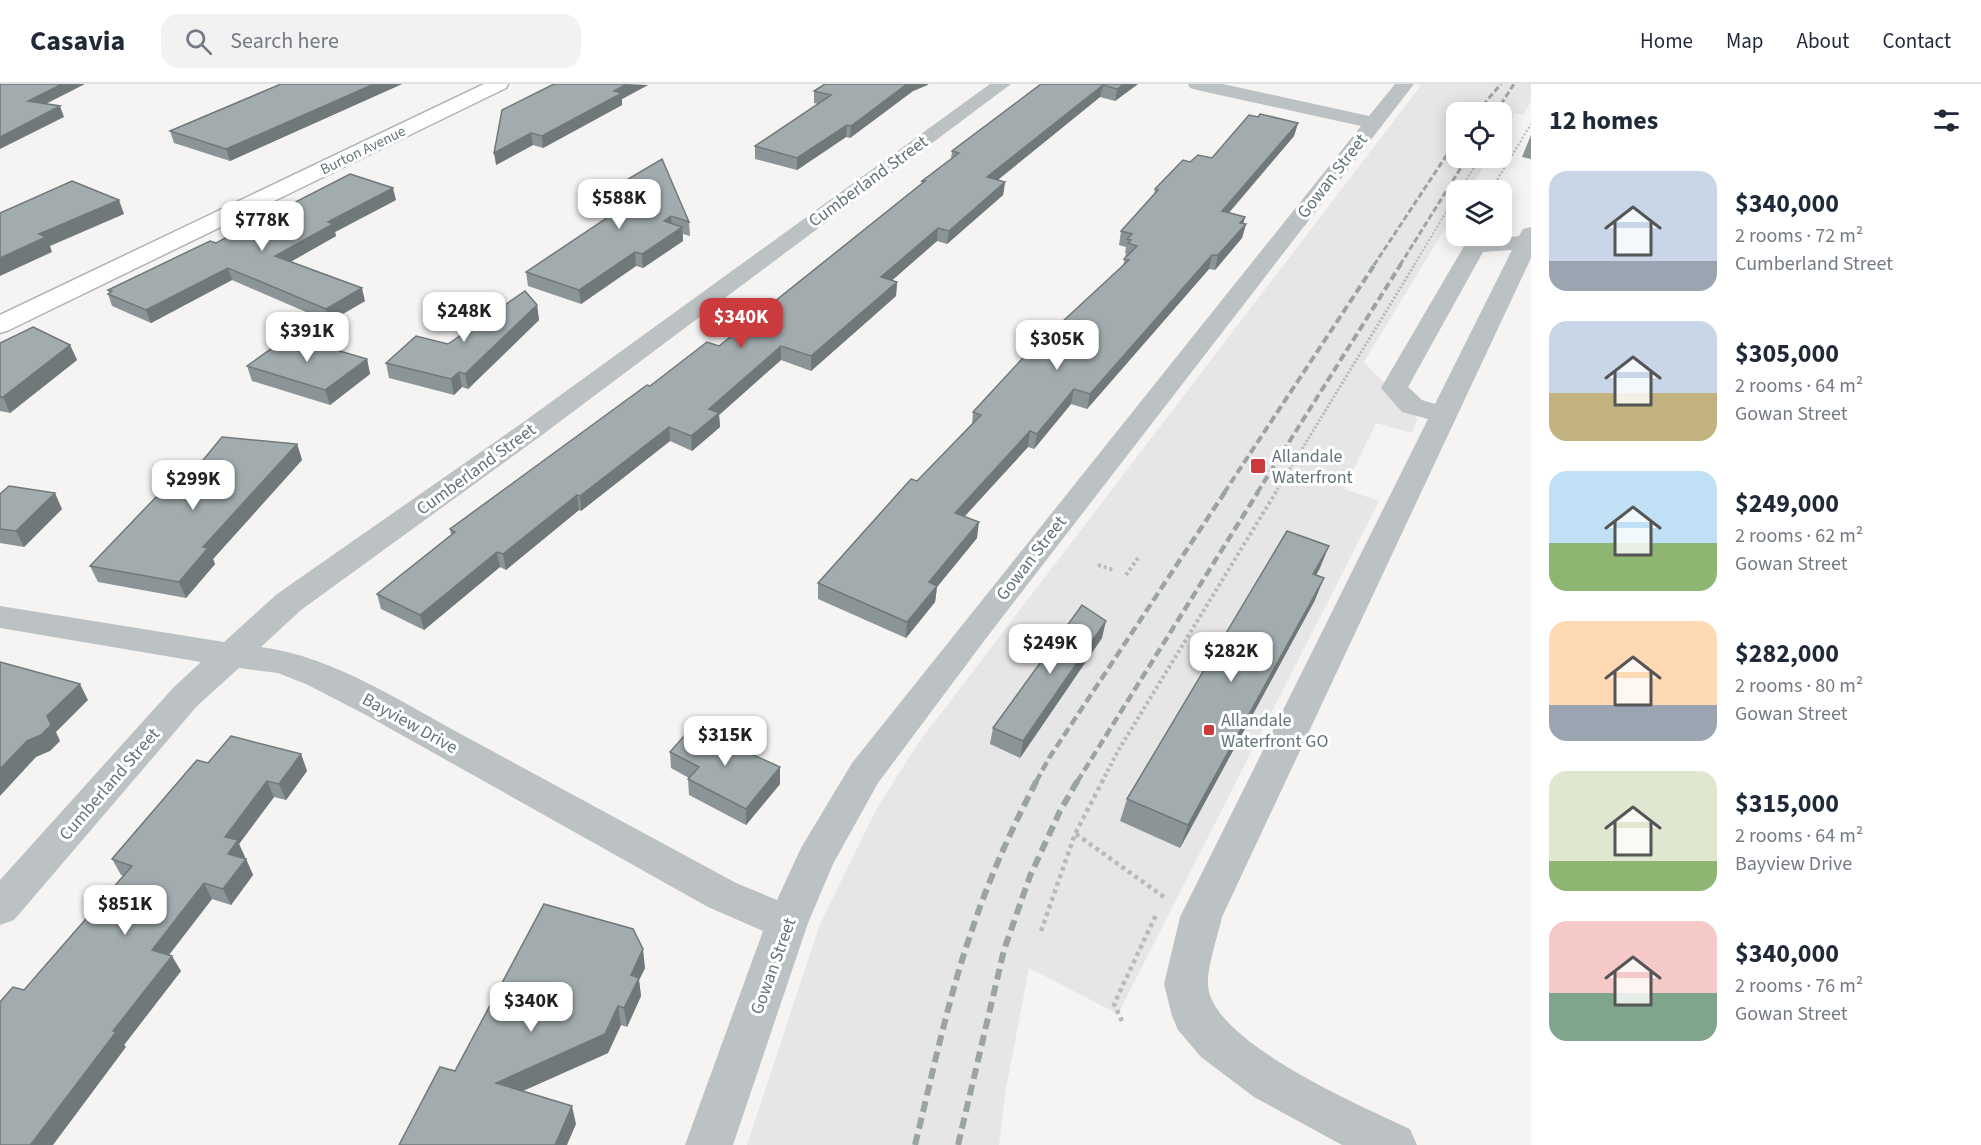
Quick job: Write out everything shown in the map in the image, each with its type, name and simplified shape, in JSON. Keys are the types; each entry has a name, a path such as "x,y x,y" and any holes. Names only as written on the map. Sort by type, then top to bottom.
{"main road":[{"name":"Burton Avenue","path":"0,325 499,84"}],"street":[{"name":"Cumberland Street","path":"0,908 185,697 290,602 532,429 1002,84"},
{"path":"1197,84 1374,123"},
{"name":"Gowan Street","path":"709,1145 787,923 815,859 850,797 878,755 1405,84"},
{"path":"1393,1145 1334,1117 1270,1082 1217,1042 1194,1016 1186,984 1201,917 1529,238"},
{"path":"1444,415 1412,406 1394,388 1475,246 1529,238"},
{"name":"Bayview Drive","path":"0,617 283,662 348,689 722,896 787,923"}],"path":[{"path":"1497,180 1531,124"},
{"path":"1041,932 1075,834 1118,751 1446,212"},
{"path":"1126,575 1138,558"},
{"path":"1098,565 1114,570"},
{"path":"1075,834 1164,897 1114,1004 1122,1021"}],"shaded area":[{"path":"1422,84 1531,84 1531,101 1523,115 1515,113 1512,118 1512,102 1446,102 1446,168 1483,168 1475,180 1446,180 1446,227 1364,362 1414,414 1417,420 1412,433 1376,423 1344,489 1379,501 1118,1014 1029,968 1006,1089 999,1145 747,1145 820,924 877,808 919,742"}],"building":[{"path":"0,84 62,84 28,101 60,106 0,137"},
{"path":"281,84 374,84 226,149 170,131"},
{"path":"554,84 627,84 614,91 622,93 542,136 531,133 494,153 502,110"},
{"path":"825,84 907,84 851,126 847,125 797,158 755,146 831,95 814,91"},
{"path":"1041,84 1124,84 1117,89 1103,85 987,177 1005,182 949,231 938,228 881,277 897,282 811,356 781,346 709,409 719,413 691,436 669,427 580,496 577,495 503,554 497,552 420,615 377,594 455,532 450,529 647,385 650,386 707,342 719,346 959,153 952,151"},
{"path":"1260,114 1298,123 1222,211 1245,217 1240,223 1246,224 1218,255 1212,255 1090,394 1074,389 1037,434 1030,431 955,513 979,522 929,582 937,586 907,622 818,583 911,479 917,481 981,415 973,412 1021,360 1129,260 1124,259 1137,246 1128,243 1131,240 1127,239 1132,234 1121,231 1158,190 1155,189 1183,160 1190,162 1198,155 1212,158 1249,115 1258,117"},
{"path":"662,159 689,222 671,216 664,221 682,227 642,254 635,252 579,290 526,272 629,203 601,195"},
{"path":"350,174 393,188 328,222 333,224 275,256 362,288 326,309 228,268 146,310 108,294 112,291 108,290 210,241 216,243"},
{"path":"72,181 119,200 39,234 46,237 0,258 0,213"},
{"path":"525,291 537,305 465,374 459,372 451,379 386,363 416,336 448,344"},
{"path":"33,327 70,345 0,397 0,343"},
{"path":"289,336 367,359 325,390 247,366"},
{"path":"222,437 297,444 203,547 208,548 179,582 90,566 156,497 161,498 173,485 181,487"},
{"path":"9,486 55,493 16,531 0,529 0,494"},
{"name":"Allandale Waterfront GO","path":"1287,531 1329,546 1313,574 1324,578 1188,825 1127,799"},
{"path":"1082,605 1106,621 1023,741 993,728"},
{"path":"0,662 80,684 47,716 51,725 41,735 27,741 0,769"},
{"path":"692,727 780,767 746,809 688,779 699,767 670,752"},
{"path":"231,736 301,754 279,784 267,781 225,837 238,840 228,854 246,859 223,889 204,883 152,950 172,956 113,1031 116,1032 31,1144 34,1145 0,1145 0,1002 13,987 24,990 132,866 112,859 197,760 208,763"},
{"path":"544,904 633,929 643,949 631,975 639,978 624,1008 618,1006 605,1034 496,1083 572,1106 555,1145 399,1145 440,1067 455,1071"}],"railway":[{"path":"1486,102 1501,84"},
{"path":"1502,102 1514,84"},
{"path":"1374,265 1446,156"},
{"path":"1400,265 1461,168"},
{"path":"1224,493 1375,264"},
{"path":"1257,493 1401,264"},
{"path":"1036,782 1049,758 1225,492"},
{"path":"1077,782 1258,492"},
{"path":"958,1145 1004,950 1030,876 1060,811 1078,780"},
{"path":"915,1145 948,1008 964,954 1002,852 1036,782"}],"place":[{"name":"Allandale Waterfront","path":"1258,466"},
{"name":"Allandale Waterfront GO","path":"1209,730"}]}
